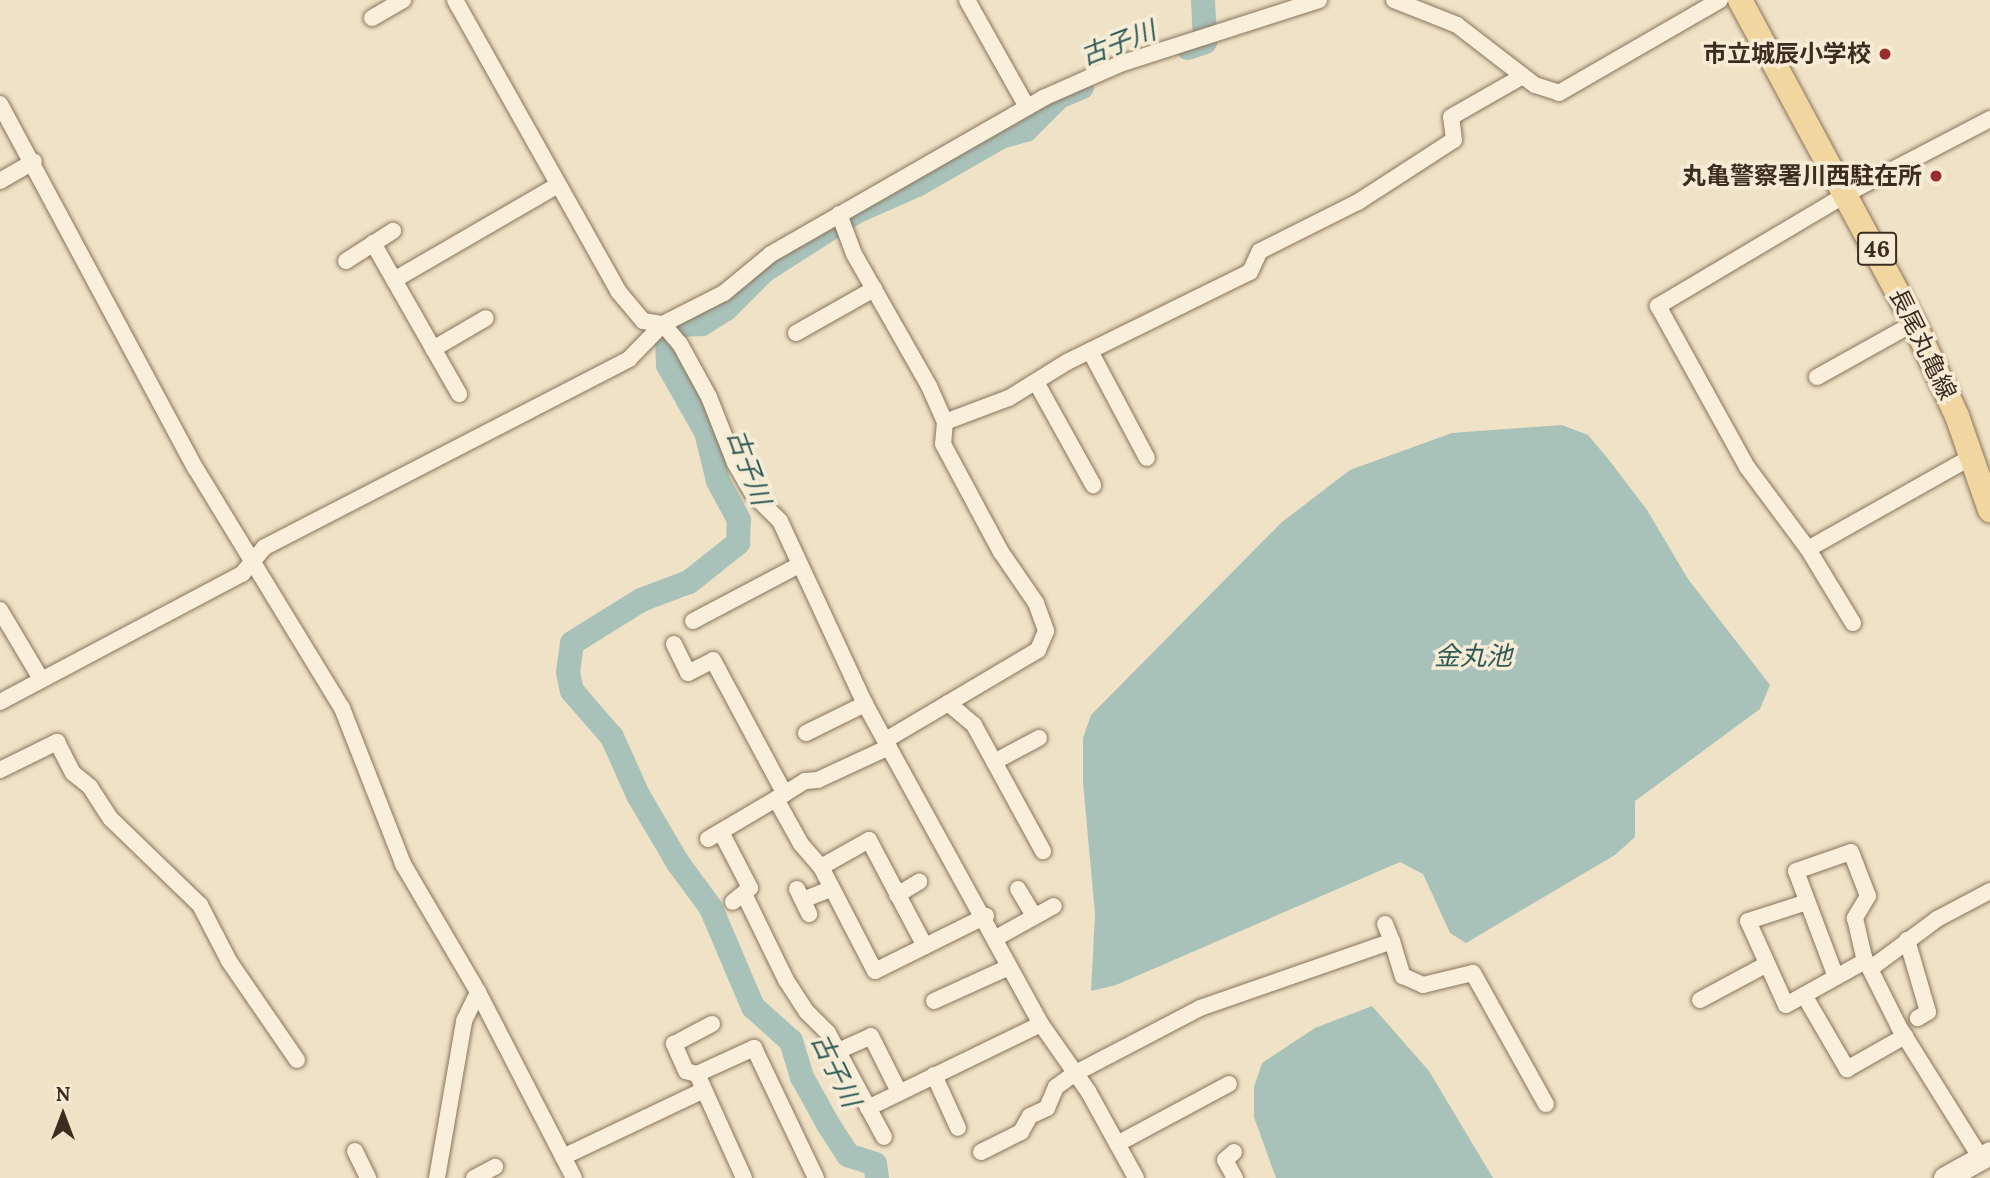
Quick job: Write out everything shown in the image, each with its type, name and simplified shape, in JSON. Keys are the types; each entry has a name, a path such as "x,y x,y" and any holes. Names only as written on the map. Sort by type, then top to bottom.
{"main road":[{"name":"長尾丸亀線","path":"1740,0 1848,193 1914,323 1971,457 1990,510"}],"street":[{"path":"372,18 403,0"},
{"path":"455,0 618,291 643,321 665,326 680,344 709,397 735,463 753,494 780,521 865,705 985,916 1009,967 1041,1024 1136,1178"},
{"path":"967,0 1027,107"},
{"path":"2,696 41,679 215,590 242,575 265,547 629,359 665,326 724,293 771,254 1027,107 1119,64 1319,0"},
{"path":"1394,0 1457,25 1523,76 1549,92 1572,90 1720,0"},
{"path":"945,422 1009,398 1090,351 1250,272 1260,251 1358,202 1454,140 1451,117 1523,76"},
{"path":"0,104 34,161 197,469 342,708 403,864 478,992 574,1178"},
{"path":"1853,623 1808,549 1747,467 1658,306 1848,193 1990,118"},
{"path":"0,181 34,161"},
{"path":"394,280 558,185"},
{"path":"839,214 845,233 945,422 943,444 1001,552 1036,603 1046,631 1038,650 887,743 776,799 715,835 750,888 739,899 786,980 838,1051 884,1137"},
{"path":"346,261 393,231"},
{"path":"373,243 459,394"},
{"path":"796,333 874,289"},
{"path":"433,349 486,318"},
{"path":"1816,377 1914,323"},
{"path":"1090,351 1147,458"},
{"path":"1036,382 1093,485"},
{"path":"1808,549 1971,457"},
{"path":"693,621 799,565"},
{"path":"0,610 41,679"},
{"path":"674,644 688,673 713,660 776,799 801,844 821,867 875,971 985,916"},
{"path":"948,703 974,725 1043,851"},
{"path":"806,733 865,705"},
{"path":"995,762 1039,738"},
{"path":"0,770 58,741 74,773 90,787 111,819 200,905 229,961 297,1060"},
{"path":"776,799 786,838"},
{"path":"821,867 869,841 925,946"},
{"path":"1836,977 1796,871 1851,852 1868,896 1855,918 1868,965 1905,1036 1986,1156 1945,1178"},
{"path":"898,895 919,882"},
{"path":"803,901 832,888"},
{"path":"1018,889 1034,916"},
{"path":"1807,902 1748,921 1786,1005 1836,977 1868,965 1990,891"},
{"path":"996,938 1054,906"},
{"path":"1385,924 1403,976 1423,985 1473,973 1546,1104"},
{"path":"1907,940 1928,1012 1919,1018"},
{"path":"981,1152 1021,1132 1030,1116 1047,1108 1056,1087 1074,1074 1200,1008 1392,941"},
{"path":"1700,1000 1767,964"},
{"path":"935,1003 1009,967"},
{"path":"437,1178 464,1021 478,992"},
{"path":"1804,995 1847,1069 1905,1036"},
{"path":"712,1024 674,1044 687,1071 697,1074 754,1048 816,1178"},
{"path":"868,1108 1041,1024"},
{"path":"838,1051 871,1036 899,1092"},
{"path":"697,1074 744,1178"},
{"path":"934,1075 958,1128"},
{"path":"1117,1144 1229,1084"},
{"path":"563,1157 704,1090"},
{"path":"355,1151 368,1178"},
{"path":"1234,1152 1225,1160 1235,1178"},
{"path":"474,1178 495,1167"}],"water":[{"name":"金丸池","path":"1562,425 1588,435 1609,460 1647,510 1688,579 1770,685 1760,709 1635,801 1635,837 1615,855 1466,943 1450,933 1423,874 1400,862 1116,985 1091,991 1095,914 1083,782 1083,738 1091,715 1282,522 1350,470 1452,433"},
{"path":"1372,1006 1429,1071 1493,1178 1276,1178 1254,1117 1254,1087 1262,1063 1315,1028"}],"waterway":[{"name":"古子川","path":"1188,48 1205,42 1203,0"},
{"name":"古子川","path":"877,1178 875,1164 848,1155 828,1124 802,1077 791,1041 753,1007 711,908 678,863 638,795 612,737 572,691 568,672 572,643 641,600 689,582 738,543 739,520 718,481 706,432 668,365 667,341 681,325 702,324 726,309 764,271 856,212 917,185 1001,137 1026,130 1059,97 1082,87"}],"place":[{"name":"市立城辰小学校","path":"1885,54"},
{"name":"丸亀警察署川西駐在所","path":"1936,176"}]}
